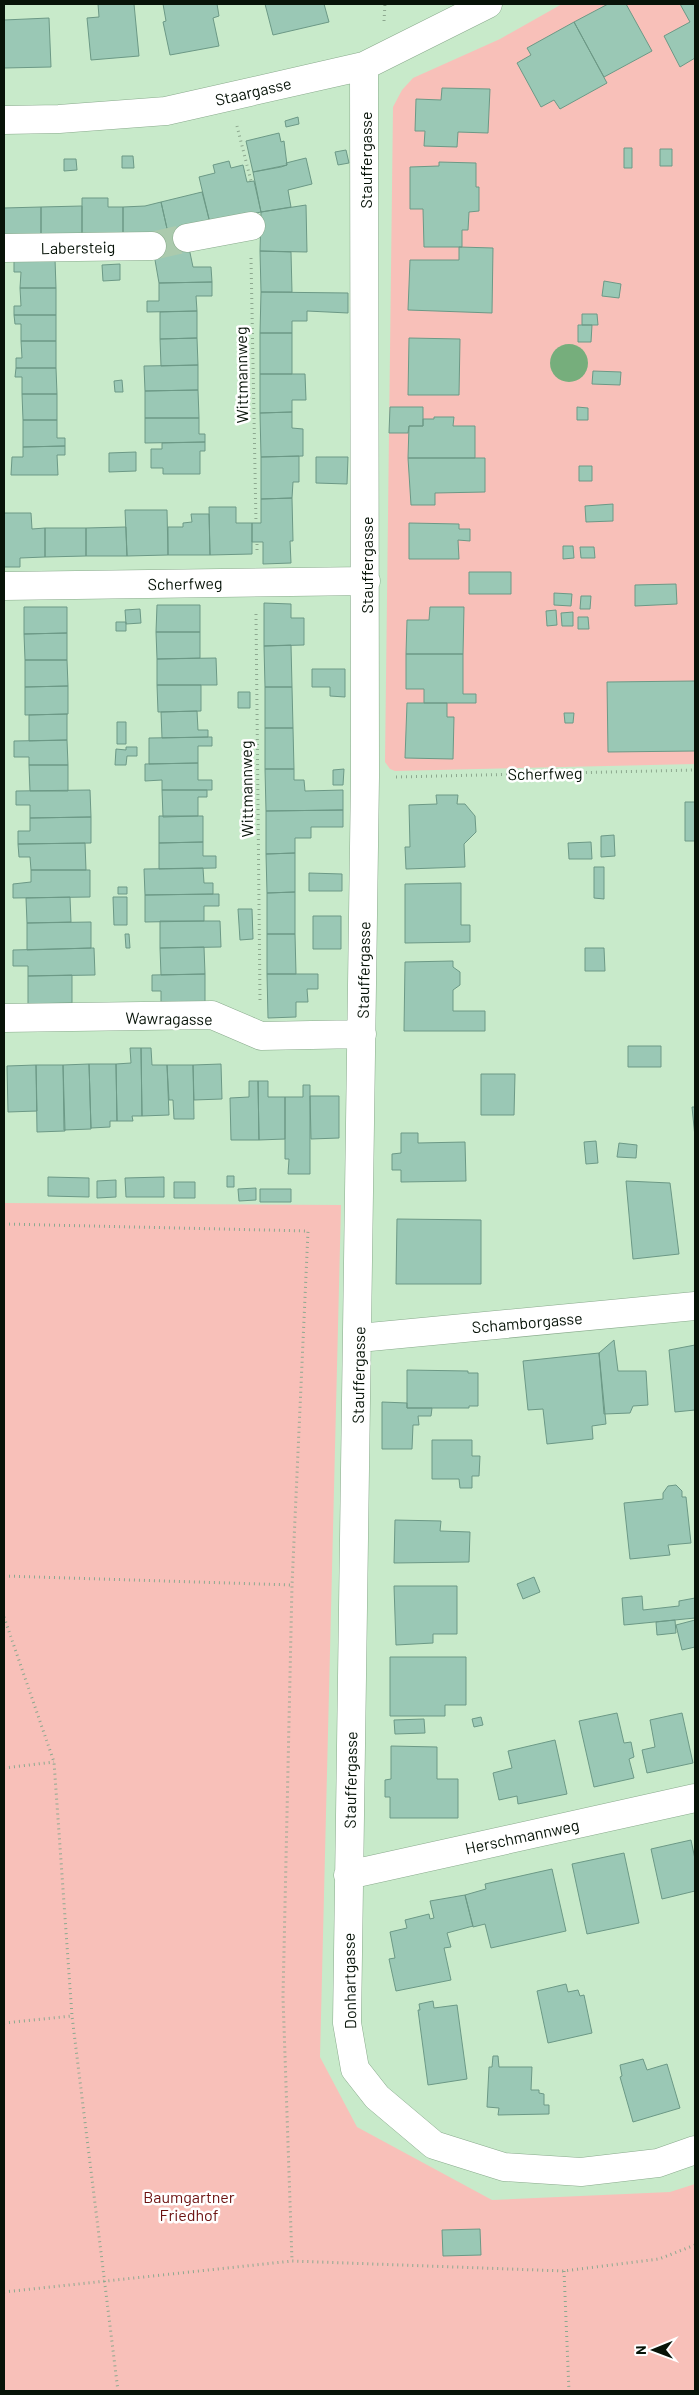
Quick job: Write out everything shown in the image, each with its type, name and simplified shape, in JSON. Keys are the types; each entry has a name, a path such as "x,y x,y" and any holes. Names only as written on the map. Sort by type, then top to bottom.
{"street":[{"name":"Staargasse","path":"4,120 59,120 166,111 364,66 488,4"},
{"name":"Stauffergasse","path":"348,1874 359,1338 366,777 364,66"},
{"path":"187,238 250,226"},
{"name":"Labersteig","path":"4,248 152,246"},
{"name":"Scherfweg","path":"4,586 366,581"},
{"name":"Wawragasse","path":"4,1018 212,1015 260,1036 362,1034"},
{"name":"Schamborgasse","path":"359,1338 695,1306"},
{"name":"Herschmannweg","path":"348,1874 695,1798"},
{"name":"Donhartgasse","path":"348,1874 347,2023 355,2069 377,2098 434,2145 504,2167 581,2172 658,2163 695,2150"}],"path":[{"path":"229,97 251,181"},
{"name":"Wittmannweg","path":"250,226 256,523"},
{"name":"Wittmannweg","path":"257,542 260,1036"},
{"name":"Scherfweg","path":"366,777 695,770"},
{"path":"4,1224 308,1231 292,1585 283,1997 292,2261"},
{"path":"4,1576 292,1585"},
{"path":"4,1618 54,1762 72,2016 118,2391"},
{"path":"4,1768 54,1762"},
{"path":"4,2023 72,2016"},
{"path":"4,2292 292,2261 564,2271 659,2258 695,2245"},
{"path":"564,2271 569,2391"}],"green space":[{"path":"562,4 695,4 695,764 395,771 390,769 385,762 393,107 402,90 413,78 500,39"},
{"name":"Baumgartner Friedhof","path":"4,1203 341,1205 320,2057 357,2127 492,2200 670,2192 695,2184 695,2391 4,2391"}],"shaded area":[{"path":"569,344 576,345 582,350 587,356 587,370 582,376 576,381 569,382 562,381 556,376 551,370 550,363 551,356 556,350 562,345"}],"building":[{"path":"98,4 134,4 139,56 91,60 87,18 99,17"},
{"path":"163,4 217,4 219,16 213,18 219,46 170,55 163,22 166,21"},
{"path":"265,4 324,4 329,22 273,35"},
{"path":"608,4 626,4 652,51 604,77 574,22"},
{"path":"680,4 695,4 695,58 680,67 664,36 690,22"},
{"path":"49,18 51,67 4,68 4,20"},
{"path":"574,22 607,83 560,109 554,100 541,107 517,63 531,55 527,48"},
{"path":"442,88 490,89 488,133 458,132 457,147 424,146 425,131 415,131 416,99 441,100"},
{"path":"298,117 299,124 286,127 285,121"},
{"path":"279,133 281,142 284,141 287,165 253,172 246,141"},
{"path":"624,148 632,148 632,168 624,168"},
{"path":"660,149 672,149 672,166 660,166"},
{"path":"346,150 349,163 338,165 335,152"},
{"path":"122,156 133,156 134,168 122,168"},
{"path":"306,158 312,184 288,190 291,207 261,212 253,172 281,167 287,165 286,163"},
{"path":"64,159 76,159 77,170 64,171"},
{"path":"229,161 231,168 243,165 247,182 254,181 261,212 210,223 199,177 215,173 213,165"},
{"path":"439,162 476,163 479,211 469,212 468,230 462,230 462,247 424,247 423,209 410,209 410,167 439,166"},
{"path":"202,192 210,223 168,233 161,202"},
{"path":"82,198 108,198 108,207 123,207 123,238 82,238"},
{"path":"161,202 168,233 151,237 123,238 123,207 145,206"},
{"path":"306,205 307,252 260,251 261,212"},
{"path":"82,206 82,238 41,239 41,207"},
{"path":"41,207 41,239 4,239 4,208"},
{"path":"185,229 193,267 211,267 212,282 159,283 151,237"},
{"path":"459,247 493,248 492,313 408,310 410,260 459,260"},
{"path":"260,251 291,252 292,292 261,292"},
{"path":"14,259 55,259 56,288 20,288 21,272 14,272"},
{"path":"120,264 120,280 103,281 102,265"},
{"path":"604,281 621,284 619,298 602,296"},
{"path":"212,282 212,296 196,296 197,311 147,312 147,301 159,301 159,283"},
{"path":"20,288 56,288 56,315 14,315 14,306 21,306"},
{"path":"261,292 348,293 348,313 307,311 307,321 292,321 292,333 260,333"},
{"path":"197,311 197,338 160,339 160,312"},
{"path":"582,314 597,314 598,325 582,325"},
{"path":"14,315 56,315 56,341 21,341 21,324 15,324"},
{"path":"578,325 592,325 591,342 578,342"},
{"path":"260,333 292,333 292,374 260,374"},
{"path":"197,338 198,365 161,366 160,339"},
{"path":"409,338 460,339 459,395 408,395"},
{"path":"21,341 56,341 56,368 16,368 16,358 22,358"},
{"path":"198,365 198,390 145,391 144,366"},
{"path":"16,368 56,368 57,394 22,394 22,377 15,377"},
{"path":"593,371 621,372 620,385 592,384"},
{"path":"260,374 305,374 306,400 292,400 292,412 260,413"},
{"path":"122,380 123,392 115,392 114,381"},
{"path":"198,390 199,418 145,418 145,391"},
{"path":"22,394 57,394 57,420 23,420"},
{"path":"390,407 423,407 423,426 409,426 408,433 389,433"},
{"path":"577,407 588,408 588,420 577,420"},
{"path":"292,412 292,428 303,429 303,456 261,457 260,413"},
{"path":"434,417 454,417 453,426 475,426 475,458 408,458 409,426 423,426 423,419 434,419"},
{"path":"145,418 199,418 199,434 205,434 205,442 145,443"},
{"path":"23,420 57,420 57,438 65,438 65,446 23,447"},
{"path":"205,442 205,451 200,451 200,474 163,474 163,468 151,468 151,449 162,449 162,443"},
{"path":"65,446 65,455 57,455 58,475 11,475 12,457 23,457 23,447"},
{"path":"136,452 136,471 109,472 109,453"},
{"path":"299,456 299,482 293,482 292,498 261,499 261,457"},
{"path":"316,457 348,457 347,484 316,483"},
{"path":"408,458 485,458 485,492 435,493 435,505 411,505"},
{"path":"579,466 592,466 592,481 579,481"},
{"path":"292,498 293,541 290,541 291,563 263,564 263,542 252,542 252,523 261,523 261,499"},
{"path":"613,504 613,521 586,522 585,506"},
{"path":"209,507 236,507 236,523 252,523 252,554 210,555"},
{"path":"125,510 167,510 168,555 127,556"},
{"path":"4,513 31,513 32,529 45,528 45,557 20,558 20,567 4,567"},
{"path":"191,514 209,514 210,555 168,555 168,527 183,527 183,523 192,522"},
{"path":"409,523 459,524 459,529 470,529 470,541 458,540 459,559 409,559"},
{"path":"126,527 127,556 86,556 86,528"},
{"path":"45,528 86,528 86,556 45,557"},
{"path":"563,546 573,546 574,558 563,559"},
{"path":"580,547 594,547 595,558 581,558"},
{"path":"469,572 511,572 511,594 469,594"},
{"path":"676,584 677,604 635,606 635,585"},
{"path":"554,593 572,594 571,606 554,605"},
{"path":"581,596 591,596 590,609 580,609"},
{"path":"264,603 291,604 291,618 304,618 304,645 264,646"},
{"path":"157,605 200,605 200,632 156,632"},
{"path":"24,607 67,607 67,633 24,634"},
{"path":"430,607 464,607 463,654 406,654 407,620 429,620"},
{"path":"140,609 141,623 126,624 125,610"},
{"path":"556,610 557,625 547,626 546,611"},
{"path":"573,612 573,626 562,626 561,613"},
{"path":"578,617 588,617 589,629 578,629"},
{"path":"116,622 126,622 126,631 116,631"},
{"path":"156,632 200,632 200,658 157,659"},
{"path":"67,633 67,660 25,660 24,634"},
{"path":"291,645 292,687 265,687 264,646"},
{"path":"406,654 463,654 463,694 476,694 476,703 424,703 424,689 406,689"},
{"path":"216,658 217,685 157,685 157,659"},
{"path":"25,660 67,660 68,686 25,687"},
{"path":"312,669 345,669 345,697 330,696 330,687 312,687"},
{"path":"695,681 695,751 608,752 607,682"},
{"path":"157,685 201,685 201,711 158,712"},
{"path":"68,686 68,714 25,715 25,687"},
{"path":"265,687 292,687 293,728 265,728"},
{"path":"238,692 250,692 250,708 238,708"},
{"path":"407,703 447,703 447,717 454,717 453,759 405,758"},
{"path":"197,711 198,730 208,730 208,737 162,738 161,712"},
{"path":"564,713 574,713 573,723 565,723"},
{"path":"67,714 67,740 29,741 29,715"},
{"path":"117,722 126,722 126,744 117,744"},
{"path":"265,728 293,728 294,769 265,769"},
{"path":"212,737 212,746 198,746 198,763 149,764 149,738"},
{"path":"67,740 68,765 29,765 29,757 14,757 14,741"},
{"path":"126,747 137,747 137,756 127,756 126,765 115,765 116,749 126,750"},
{"path":"198,763 198,780 212,780 212,790 162,790 162,780 145,781 145,764"},
{"path":"29,765 68,765 68,791 30,791"},
{"path":"265,769 294,769 294,780 304,780 305,791 343,790 343,810 266,811"},
{"path":"344,769 343,785 333,785 333,770"},
{"path":"90,790 91,817 30,818 30,805 16,805 16,791"},
{"path":"162,790 207,790 207,797 198,797 198,816 163,817"},
{"path":"436,795 458,795 457,804 465,804 475,816 476,832 464,844 465,867 406,869 405,847 410,847 409,805 437,804"},
{"path":"685,802 695,802 695,841 685,841"},
{"path":"343,810 343,827 311,827 311,838 295,838 295,853 266,854 266,811"},
{"path":"159,816 203,816 203,842 159,843"},
{"path":"91,817 91,843 18,844 18,831 30,831 30,818"},
{"path":"614,835 615,856 601,857 601,836"},
{"path":"203,842 203,856 216,856 216,868 159,869 159,843"},
{"path":"591,842 592,859 569,859 568,843"},
{"path":"85,843 86,870 31,870 30,857 19,857 18,844"},
{"path":"295,853 295,892 267,893 266,854"},
{"path":"594,867 604,867 604,899 594,898"},
{"path":"203,868 204,883 213,883 213,894 145,895 144,869"},
{"path":"31,870 90,870 90,897 13,898 13,884 31,882"},
{"path":"309,873 342,874 342,891 309,891"},
{"path":"461,883 461,925 470,925 470,942 405,943 405,884"},
{"path":"118,887 127,887 127,894 118,894"},
{"path":"295,892 295,934 267,934 267,893"},
{"path":"219,894 219,906 204,906 204,921 145,922 145,895"},
{"path":"70,897 71,922 27,923 26,898"},
{"path":"113,897 127,897 127,925 114,925"},
{"path":"238,909 252,909 253,939 240,940"},
{"path":"313,916 341,916 341,949 313,949"},
{"path":"160,921 220,921 221,947 160,948"},
{"path":"91,922 91,948 27,950 27,923"},
{"path":"125,934 129,934 130,948 126,948"},
{"path":"267,934 295,934 296,974 267,974"},
{"path":"204,947 205,974 161,975 160,948"},
{"path":"94,948 95,975 28,976 28,966 13,966 13,950"},
{"path":"585,948 604,948 605,971 585,971"},
{"path":"453,961 453,967 460,972 460,985 453,990 453,1011 485,1011 485,1031 404,1031 405,962"},
{"path":"205,974 205,1002 161,1002 161,991 152,991 152,975"},
{"path":"267,974 318,974 318,989 307,989 308,1002 296,1002 296,1017 268,1018"},
{"path":"72,975 72,1003 28,1004 28,976"},
{"path":"628,1046 661,1046 661,1067 628,1067"},
{"path":"130,1048 141,1048 142,1116 132,1116 133,1121 117,1121 116,1064 131,1063"},
{"path":"141,1048 151,1048 152,1065 167,1065 169,1115 142,1116"},
{"path":"89,1064 116,1064 117,1121 110,1121 110,1127 91,1128"},
{"path":"89,1064 91,1129 64,1130 63,1065"},
{"path":"221,1064 222,1099 194,1100 193,1065"},
{"path":"36,1065 63,1065 65,1131 37,1132"},
{"path":"36,1065 37,1111 8,1112 7,1066"},
{"path":"167,1065 193,1065 194,1119 174,1119 173,1100 169,1100"},
{"path":"481,1074 515,1074 514,1115 481,1115"},
{"path":"249,1081 258,1081 259,1140 231,1140 230,1098 249,1097"},
{"path":"258,1081 268,1081 268,1097 285,1097 285,1139 259,1140"},
{"path":"303,1085 310,1085 310,1174 288,1174 289,1159 285,1159 285,1097 303,1097"},
{"path":"310,1096 339,1096 339,1138 311,1139"},
{"path":"692,1107 695,1107 695,1137"},
{"path":"401,1133 418,1133 418,1143 465,1142 466,1181 401,1182 401,1170 392,1170 392,1154 401,1153"},
{"path":"596,1141 598,1163 586,1164 584,1142"},
{"path":"619,1143 637,1145 636,1158 617,1157"},
{"path":"227,1176 234,1176 234,1187 227,1187"},
{"path":"48,1177 89,1178 89,1197 48,1196"},
{"path":"164,1177 164,1197 126,1197 125,1178"},
{"path":"116,1180 116,1197 97,1198 97,1181"},
{"path":"626,1181 670,1183 679,1254 633,1259"},
{"path":"174,1182 195,1182 195,1198 174,1198"},
{"path":"256,1188 256,1200 239,1201 238,1189"},
{"path":"260,1189 291,1189 291,1202 260,1202"},
{"path":"397,1219 481,1220 481,1284 396,1284"},
{"path":"614,1340 618,1371 646,1371 648,1405 633,1406 630,1413 604,1414 599,1353"},
{"path":"695,1345 695,1410 675,1412 669,1350"},
{"path":"599,1353 606,1424 592,1426 593,1439 547,1444 543,1409 528,1410 523,1361"},
{"path":"407,1370 468,1371 468,1373 478,1373 478,1406 469,1406 469,1408 407,1408"},
{"path":"382,1402 407,1403 407,1408 432,1408 431,1416 418,1416 419,1425 413,1425 412,1449 382,1449"},
{"path":"432,1440 472,1440 472,1456 480,1456 479,1476 472,1476 472,1488 460,1488 459,1479 432,1479"},
{"path":"676,1485 682,1491 682,1497 686,1497 691,1543 668,1545 670,1555 630,1559 624,1503 663,1499 663,1493 668,1486"},
{"path":"395,1520 441,1521 440,1531 470,1532 469,1562 394,1563"},
{"path":"534,1577 540,1592 523,1599 517,1584"},
{"path":"394,1586 457,1586 457,1634 433,1634 433,1643 396,1645"},
{"path":"642,1596 643,1610 679,1606 679,1601 695,1598 695,1618 624,1625 622,1598"},
{"path":"675,1620 676,1633 657,1635 656,1622"},
{"path":"695,1620 695,1647 682,1650 676,1625"},
{"path":"390,1657 466,1657 466,1705 445,1705 445,1716 390,1716"},
{"path":"617,1713 624,1743 631,1742 634,1757 629,1759 634,1778 594,1787 579,1721"},
{"path":"682,1713 693,1763 647,1773 642,1750 655,1747 650,1720"},
{"path":"481,1717 483,1725 474,1727 472,1719"},
{"path":"424,1719 425,1733 395,1734 394,1720"},
{"path":"555,1740 567,1794 518,1804 517,1796 499,1800 493,1773 512,1768 508,1751"},
{"path":"391,1746 437,1747 437,1779 458,1779 458,1818 390,1818 390,1797 385,1797 385,1780 391,1779"},
{"path":"691,1840 695,1859 695,1891 662,1899 651,1849"},
{"path":"624,1853 639,1923 587,1934 572,1864"},
{"path":"552,1869 566,1931 491,1948 485,1924 473,1927 465,1895 486,1889 485,1884"},
{"path":"465,1895 473,1926 447,1933 451,1947 444,1948 451,1980 396,1991 389,1959 395,1958 390,1932 407,1928 405,1920 429,1914 430,1919 434,1918 430,1901"},
{"path":"566,1984 568,1992 578,1990 580,1996 584,1995 592,2033 548,2043 537,1991"},
{"path":"433,2001 434,2008 457,2005 467,2079 428,2085 418,2010 420,2010 419,2004"},
{"path":"493,2056 498,2056 499,2067 532,2067 531,2090 539,2090 539,2093 544,2094 544,2105 549,2105 549,2114 498,2115 499,2108 487,2107 489,2067 492,2067"},
{"path":"643,2059 647,2070 667,2064 680,2108 633,2122 620,2077 622,2076 620,2065"},
{"path":"480,2229 481,2255 443,2256 442,2230"}],"tunnel":[{"path":"152,246 187,238"}]}
